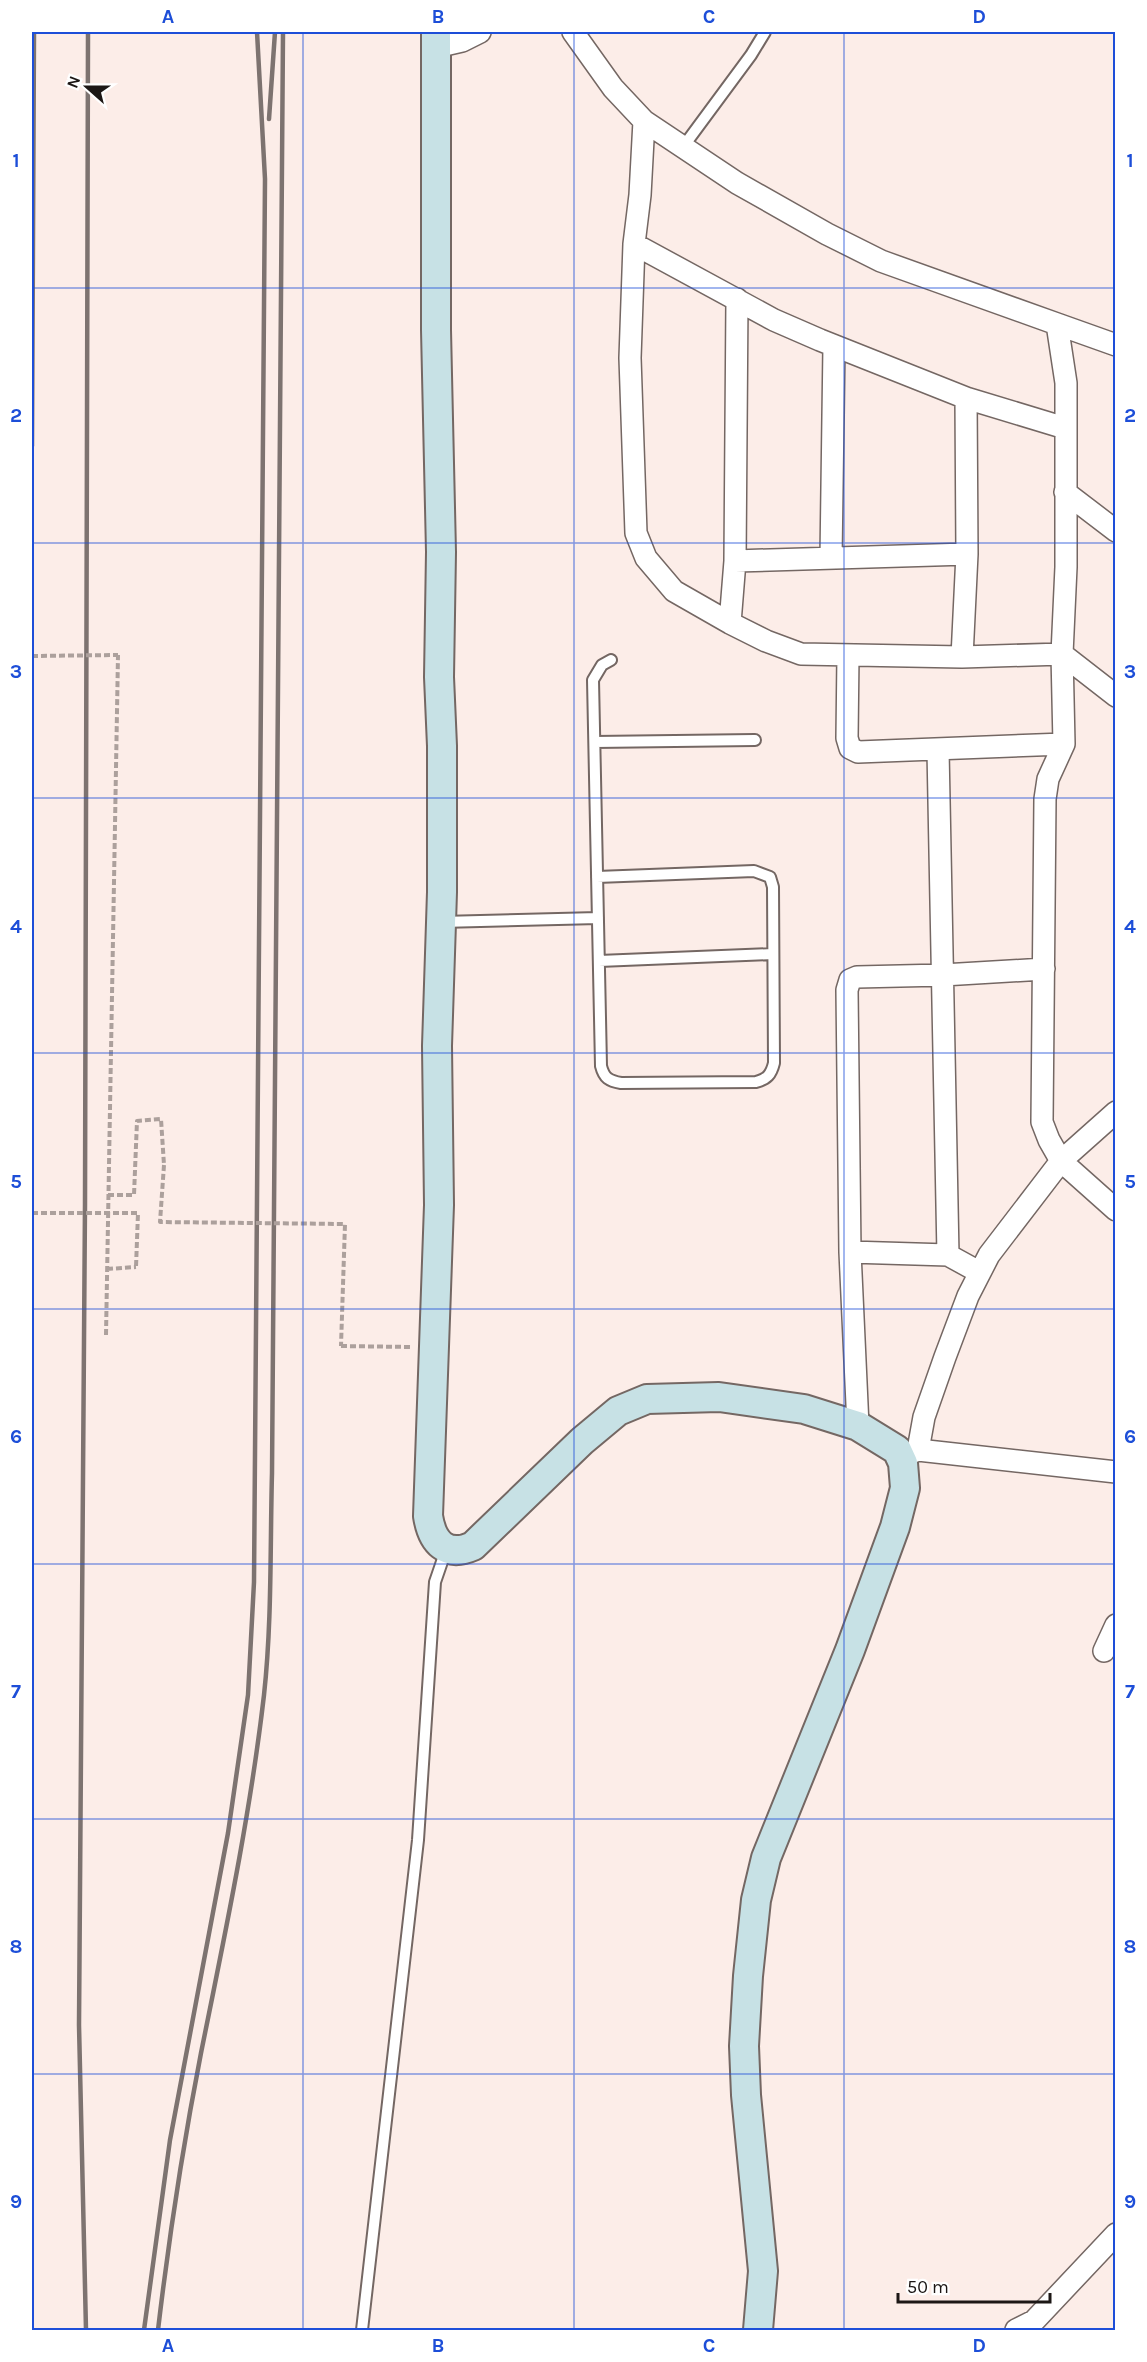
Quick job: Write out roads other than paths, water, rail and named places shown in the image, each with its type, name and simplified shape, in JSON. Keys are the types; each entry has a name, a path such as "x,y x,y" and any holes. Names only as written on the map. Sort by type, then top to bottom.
{"street":[{"path":"480,32 462,42 436,39 435,330 442,746 441,922 437,1046 439,1205 428,1516 430,1530 446,1550 461,1552 473,1546 582,1441 618,1411 647,1399 719,1396 804,1408 858,1426 897,1450 909,1454 1116,1472"},
{"path":"573,32 614,88 644,121 781,210 881,261 1116,345"},
{"path":"644,121 640,195 634,244 630,358 636,532 646,558 674,591 730,623 801,654 962,657 1062,654 1116,696"},
{"path":"634,244 774,320 834,346 966,398 1065,428"},
{"path":"730,623 735,561 738,299"},
{"path":"1057,324 1066,383 1066,567 1062,654 1064,744 1048,779 1045,799 1042,1122 1061,1161 1116,1210"},
{"path":"831,558 834,346"},
{"path":"962,657 967,554 966,398"},
{"path":"1065,492 1116,531"},
{"path":"735,561 967,554"},
{"path":"848,655 847,738 850,748 858,752 1064,744"},
{"path":"938,750 948,1254"},
{"path":"858,1426 850,1252 847,990 850,980 857,977 1044,969"},
{"path":"758,2331 763,2271 746,2095 744,2046 756,1900 766,1858 850,1650 895,1527 905,1488 903,1463 909,1454 979,1272 989,1255 1061,1161 1116,1112"},
{"path":"850,1252 948,1254 979,1272"},
{"path":"1104,1651 1116,1625"},
{"path":"1016,2331 1034,2321 1116,2234"}],"lane":[{"path":"682,147 751,55 765,32"},
{"path":"597,877 754,871 770,878 773,887 774,1063 766,1079 756,1082 621,1083 611,1082 603,1076 601,1066 597,877 595,742 593,680 602,665 611,660"},
{"path":"595,742 755,740"},
{"path":"441,922 598,918"},
{"path":"599,961 773,954"},
{"path":"362,2331 417,1840 435,1582 446,1550"}],"railway":[{"path":"32,446 34,32"},
{"path":"86,2330 79,2025 85,1204 88,32"},
{"path":"144,2330 170,2140 228,1833 248,1695 254,1582 265,179 257,32"},
{"path":"269,119 275,32"},
{"path":"158,2330 188,2122 252,1785 264,1695 268,1640 272,1473 283,32"}]}
